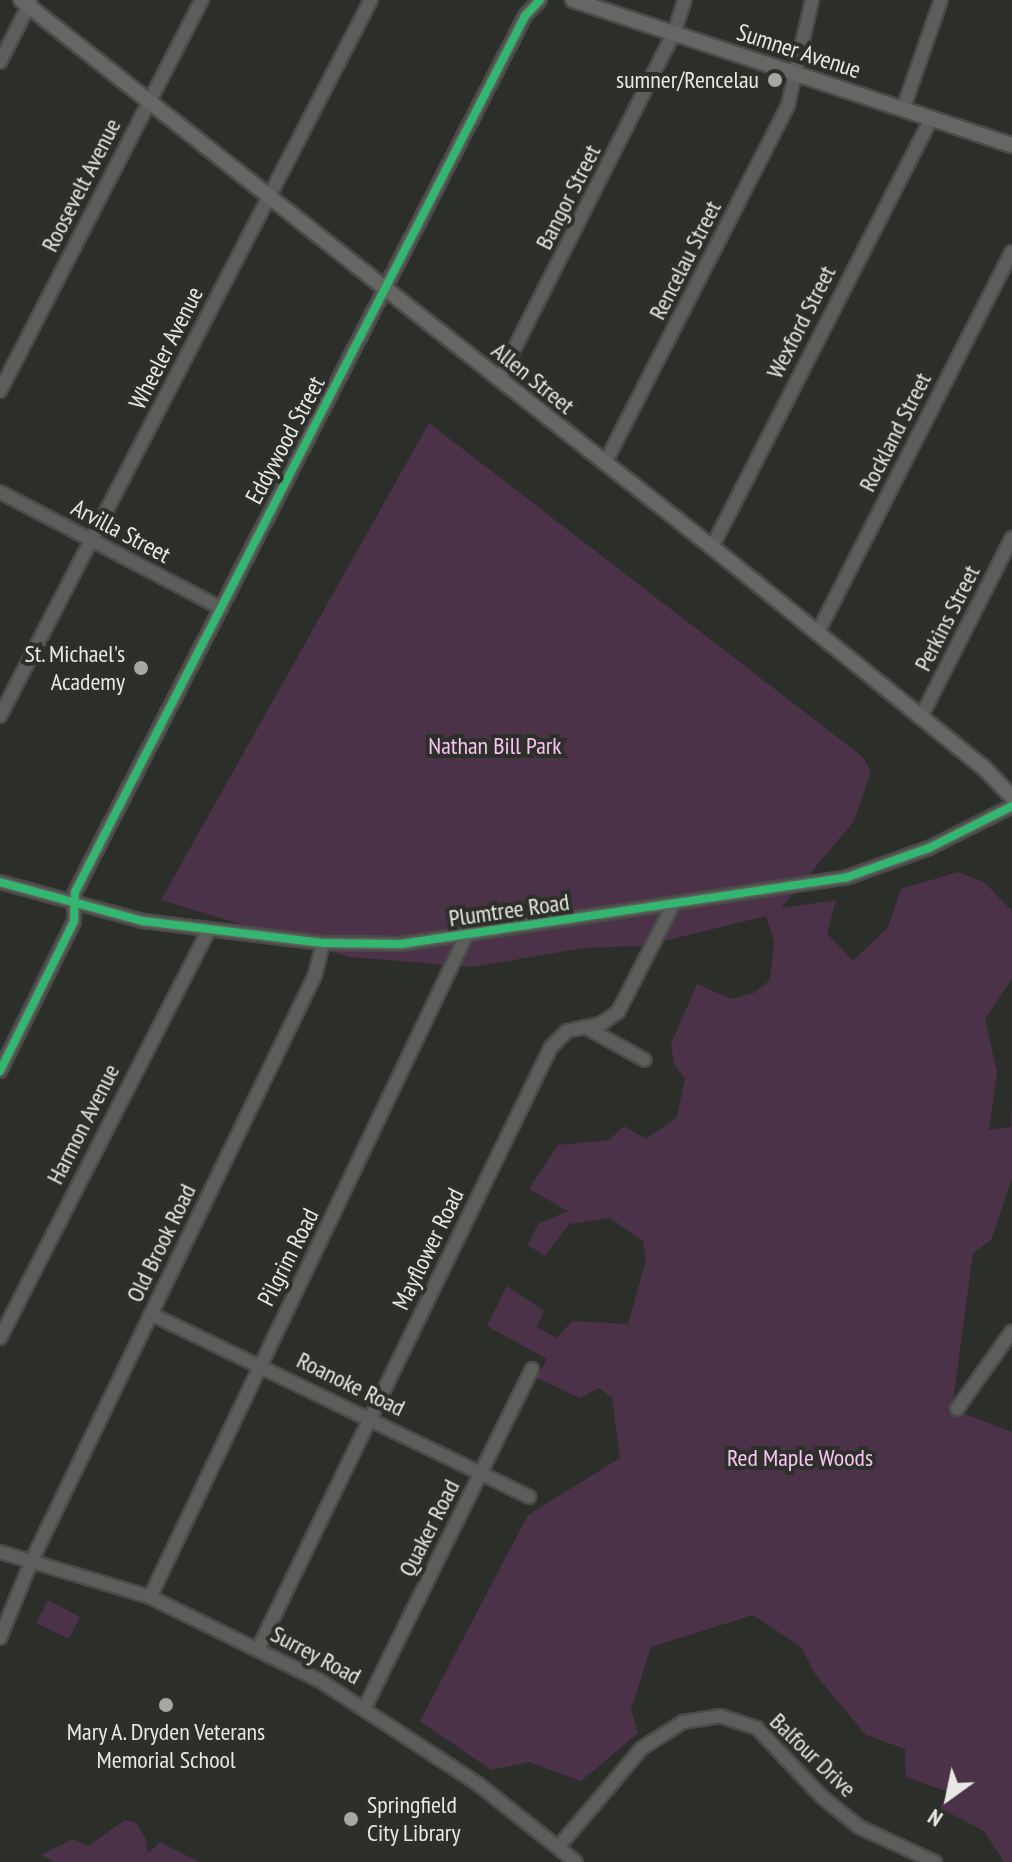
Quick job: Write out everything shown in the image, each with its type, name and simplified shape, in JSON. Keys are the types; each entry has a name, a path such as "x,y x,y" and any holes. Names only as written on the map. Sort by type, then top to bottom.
{"main road":[{"name":"Sumner Avenue","path":"573,0 1012,145"},
{"name":"Allen Street","path":"27,2 712,547 921,717 1012,797"}],"street":[{"name":"Roosevelt Avenue","path":"0,391 202,0"},
{"name":"Wheeler Avenue","path":"0,716 371,0"},
{"name":"Eddywood Street","path":"0,1071 74,921 73,902 221,608 387,290 525,16 540,0"},
{"name":"Bangor Street","path":"499,379 674,33 685,0"},
{"name":"Rencelau Street","path":"605,463 788,105 796,73 797,49 812,0"},
{"path":"903,109 941,0"},
{"path":"0,62 27,2"},
{"name":"Wexford Street","path":"712,547 931,119"},
{"name":"Rockland Street","path":"817,634 1012,252"},
{"name":"Arvilla Street","path":"0,492 221,608"},
{"name":"Perkins Street","path":"921,717 1012,538"},
{"name":"Plumtree Road","path":"0,882 126,918 208,931 323,943 386,944 466,936 857,875 929,848 1012,806"},
{"name":"Mayflower Road","path":"258,1649 551,1047 567,1031 585,1027 618,1012 673,905"},
{"name":"Harmon Avenue","path":"0,1338 208,931"},
{"name":"Pilgrim Road","path":"150,1597 466,936"},
{"name":"Old Brook Road","path":"0,1638 32,1560 315,975 323,943"},
{"path":"585,1027 645,1060"},
{"name":"Roanoke Road","path":"151,1314 529,1497"},
{"path":"957,1409 1012,1331"},
{"name":"Quaker Road","path":"365,1707 532,1369"},
{"name":"Surrey Road","path":"0,1552 150,1597 258,1649 365,1707 560,1845 576,1862"},
{"name":"Balfour Drive","path":"560,1845 642,1748 683,1722 720,1716 757,1728 821,1796 859,1827 935,1862"}],"green space":[{"path":"429,423 863,757 871,772 854,821 781,908 836,900 827,934 853,961 888,927 901,889 958,872 984,882 1012,911 1012,979 985,1019 997,1072 989,1130 1011,1127 1012,1098 1012,1179 991,1240 973,1253 952,1409 1012,1432 1012,1862 1004,1862 984,1831 940,1808 948,1792 906,1777 905,1749 866,1735 815,1674 801,1647 753,1615 651,1647 631,1709 638,1733 581,1781 529,1762 491,1770 420,1721 528,1515 620,1458 612,1398 599,1388 580,1398 537,1378 547,1359 487,1326 507,1286 544,1311 537,1327 557,1338 572,1321 628,1324 646,1260 643,1241 610,1218 569,1224 545,1256 528,1245 538,1224 568,1211 529,1189 558,1145 609,1140 624,1126 646,1139 677,1117 685,1079 674,1064 671,1044 697,984 731,999 754,993 770,980 774,942 766,916 644,946 584,948 472,967 349,957 161,900"},
{"path":"48,1600 80,1617 69,1639 36,1623"},
{"path":"125,1820 136,1823 145,1837 148,1853 160,1842 199,1862 55,1862 41,1855 73,1839 88,1846"}],"cycle path":[{"path":"0,1071 74,921 75,892 525,16 540,0"},
{"path":"0,882 143,921 323,943 401,944 845,878 929,848 1012,806"}],"place":[{"name":"sumner/Rencelau","path":"775,80"},
{"name":"St. Michael's Academy","path":"141,668"},
{"name":"Mary A. Dryden Veterans Memorial School","path":"166,1705"},
{"name":"Springfield City Library","path":"351,1819"}],"park label":[{"name":"Nathan Bill Park","path":"495,746"},
{"name":"Red Maple Woods","path":"800,1458"}]}
